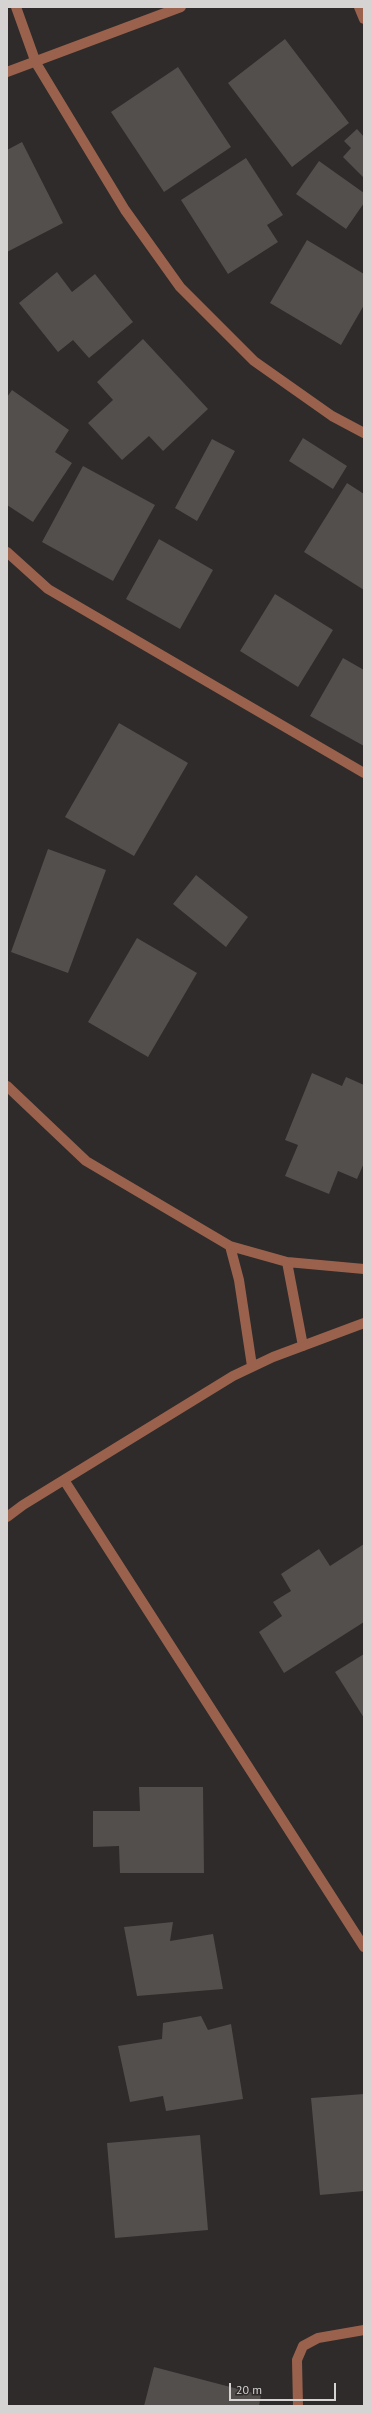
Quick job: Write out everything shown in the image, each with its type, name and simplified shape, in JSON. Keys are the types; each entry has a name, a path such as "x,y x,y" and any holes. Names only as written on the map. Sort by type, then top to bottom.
{"street":[{"path":"16,7 36,63 125,210 180,287 254,361 332,416 364,434"},
{"path":"7,72 36,63 182,7"},
{"path":"359,7 364,19"},
{"path":"7,552 48,589 364,773"},
{"path":"7,1086 86,1161 230,1246 287,1262 364,1269"},
{"path":"230,1246 239,1280 252,1366"},
{"path":"287,1262 303,1346"},
{"path":"7,1518 64,1480 252,1366 364,1323"},
{"path":"64,1480 364,1947"},
{"path":"298,2406 297,2360 303,2346 318,2338 364,2330"}],"building":[{"path":"285,39 349,123 292,167 228,83"},
{"path":"178,67 231,147 164,192 111,112"},
{"path":"357,129 364,137 364,178 343,157 351,148 344,141"},
{"path":"22,142 63,223 7,252 7,150"},
{"path":"246,158 283,215 267,225 278,242 228,274 181,200"},
{"path":"319,161 364,193 364,203 346,229 296,194"},
{"path":"307,240 364,274 364,305 341,345 270,303"},
{"path":"57,272 72,292 95,274 133,322 89,358 73,340 58,352 19,303"},
{"path":"143,339 208,409 163,451 149,436 122,460 88,423 113,400 97,382"},
{"path":"12,390 69,430 55,452 72,463 33,522 7,505 7,397"},
{"path":"303,438 347,466 333,489 289,461"},
{"path":"212,439 235,451 197,521 175,508"},
{"path":"83,466 155,505 113,581 42,542"},
{"path":"347,483 364,494 364,590 304,552"},
{"path":"159,539 213,570 180,629 126,599"},
{"path":"275,594 333,630 298,687 240,651"},
{"path":"343,658 364,670 364,746 310,716"},
{"path":"119,723 188,763 134,856 65,817"},
{"path":"48,849 106,870 68,973 11,952"},
{"path":"196,875 248,917 226,947 173,904"},
{"path":"137,938 197,973 148,1057 88,1022"},
{"path":"312,1073 342,1086 346,1077 364,1085 364,1163 357,1179 338,1171 329,1194 285,1176 298,1145 285,1140"},
{"path":"364,1544 364,1622 284,1673 259,1632 282,1616 273,1602 291,1591 281,1574 319,1549 330,1566"},
{"path":"364,1654 364,1718 335,1672"},
{"path":"139,1787 203,1787 204,1873 120,1873 119,1846 93,1847 93,1811 140,1811"},
{"path":"173,1922 170,1941 213,1934 223,1989 137,1996 124,1927"},
{"path":"201,2016 208,2030 231,2024 243,2099 166,2111 163,2096 130,2102 118,2046 162,2039 163,2023"},
{"path":"364,2094 364,2191 320,2195 311,2098"},
{"path":"200,2135 208,2230 115,2238 107,2143"},
{"path":"154,2367 261,2395 259,2406 144,2406"}]}
